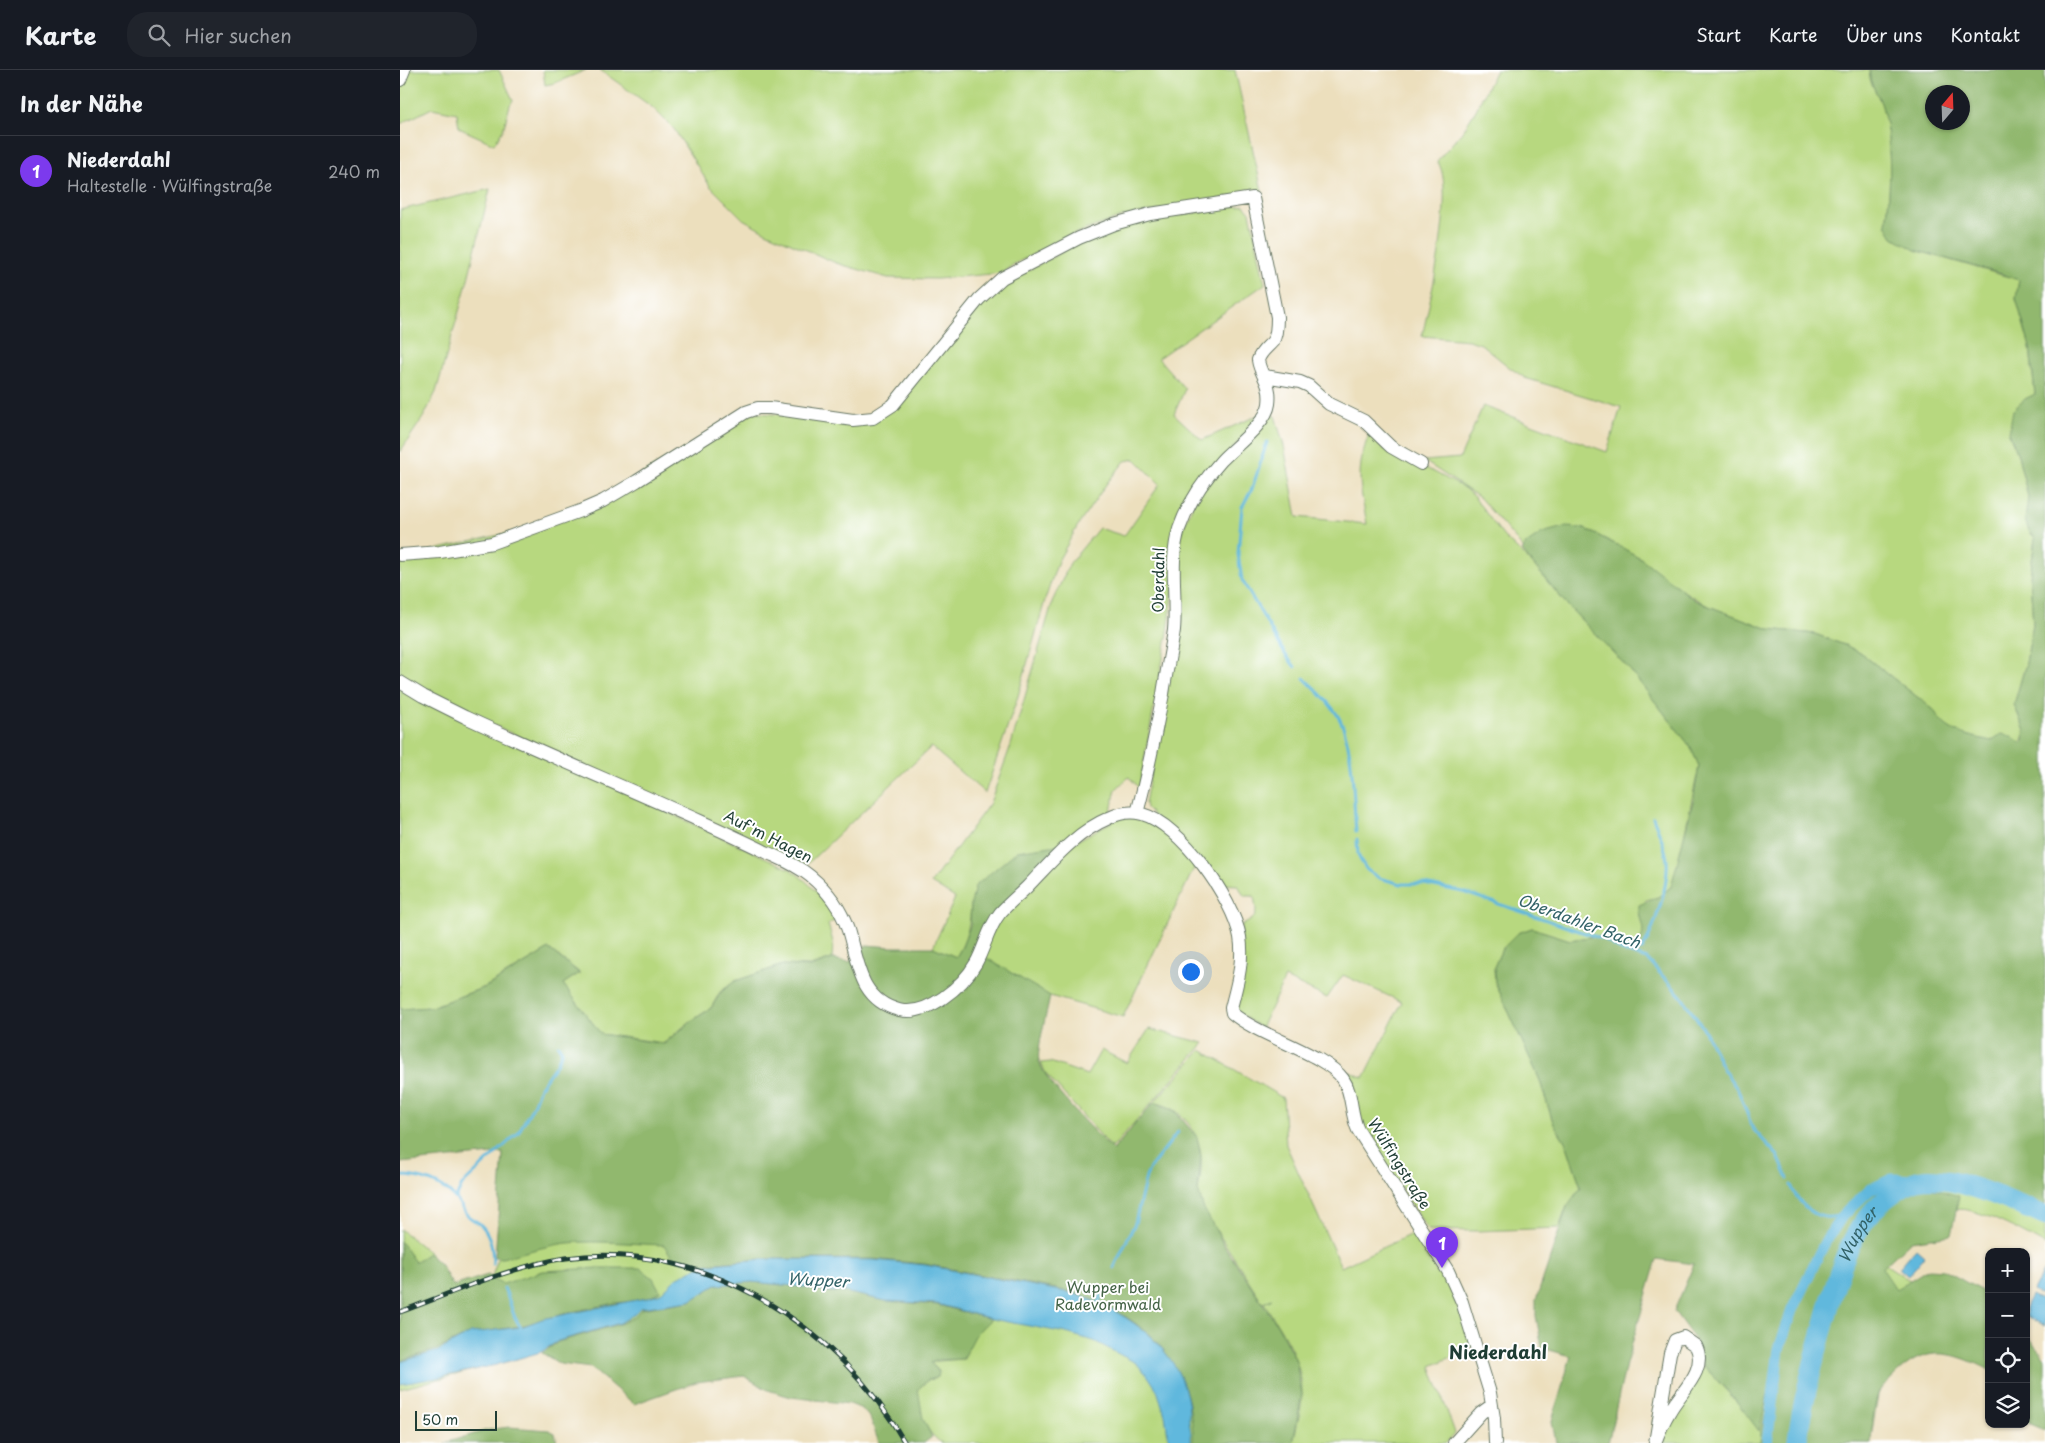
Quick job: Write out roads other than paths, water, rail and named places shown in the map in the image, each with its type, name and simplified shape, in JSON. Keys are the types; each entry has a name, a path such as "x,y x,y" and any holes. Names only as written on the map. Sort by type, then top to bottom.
{"street":[{"path":"400,80 404,70"},
{"name":"Oberdahl","path":"400,555 462,549 492,543 580,511 603,501 725,424 746,412 758,408 770,408 853,420 873,418 893,406 978,299 1002,278 1071,242 1114,224 1150,214 1253,198 1277,327 1274,340 1262,350 1258,359 1265,376 1269,397 1266,412 1260,422 1220,462 1204,482 1191,501 1179,529 1174,558 1175,610 1172,640 1146,781 1137,813"},
{"path":"1265,376 1300,382 1309,386 1328,404 1364,421 1391,447 1420,464"},
{"name":"Auf'm Hagen","path":"400,682 465,717 738,838 807,873 828,894 841,913 848,929 858,970 864,983 881,1000 900,1010 918,1011 928,1007 957,986 973,968 990,929 1000,914 1071,842 1110,817 1119,814 1137,813"},
{"name":"Wülfingstraße","path":"1137,813 1159,822 1180,838 1199,861 1228,906 1238,929 1241,951 1240,970 1231,1010 1233,1014 1246,1023 1324,1063 1344,1081 1358,1130 1453,1282 1468,1320 1492,1405 1495,1443"},
{"path":"1683,1337 1696,1346 1699,1355 1699,1365 1670,1410 1655,1443 1670,1353 1675,1340 1683,1337"},
{"path":"1454,1443 1481,1413 1492,1405"}],"water":[{"path":"1916,1248 1925,1256 1908,1276 1899,1268"},
{"path":"763,1259 873,1260 925,1265 1071,1293 1090,1299 1126,1318 1143,1330 1171,1360 1181,1378 1188,1400 1191,1443 1169,1443 1165,1415 1157,1390 1148,1376 1136,1363 1094,1341 1066,1333 992,1319 937,1304 886,1301 845,1292 752,1282 716,1285 690,1301 640,1308 620,1323 558,1341 541,1352 496,1365 400,1384 400,1362 438,1351 471,1333 521,1327 542,1319 646,1298 661,1293 678,1277 703,1265"},
{"path":"2045,1270 2045,1298 2033,1291"},
{"path":"2031,1295 2045,1302 2045,1326 2030,1318"}],"waterway":[{"name":"Oberdahler Bach","path":"1267,442 1252,489 1242,507 1238,554 1242,580 1285,654 1295,667"},
{"name":"Oberdahler Bach","path":"1304,678 1331,705 1343,727 1352,771 1356,831"},
{"path":"1624,951 1642,950 1656,919 1666,882 1666,855 1653,817"},
{"name":"Oberdahler Bach","path":"1357,839 1358,855 1361,861 1367,870 1379,878 1401,884 1424,884 1463,892 1603,939 1622,951 1647,959 1681,996 1704,1029 1723,1069 1738,1090 1753,1129 1778,1156 1788,1179"},
{"path":"456,1198 462,1185 518,1133 532,1108 540,1087 557,1063 562,1051 558,1045"},
{"path":"1114,1268 1135,1223 1150,1168 1178,1132"},
{"path":"400,1176 423,1179 438,1185 450,1193 467,1215 480,1224 487,1232 492,1248 493,1264"},
{"path":"1767,1443 1779,1349 1792,1310 1824,1244 1842,1216 1871,1189 1892,1179 1919,1180"},
{"name":"Wupper","path":"1797,1443 1808,1383 1840,1270 1855,1236 1877,1206 1908,1184 1919,1180 1932,1179 1983,1190 2045,1216"},
{"name":"Oberdahler Bach","path":"1791,1185 1796,1196 1809,1210 1819,1216 1842,1216"},
{"path":"504,1288 514,1315 523,1330"},
{"path":"1098,1306 1101,1295"}],"railway":[{"path":"400,1312 503,1274 566,1258 617,1256 668,1262 717,1277 762,1300 805,1328 844,1362 877,1401 905,1443"}],"place":[{"name":"Niederdahl","path":"1442,1268"}],"district":[{"name":"Niederdahl","path":"1498,1353"}],"park label":[{"name":"Wupper bei Radevormwald","path":"1108,1296"}]}
